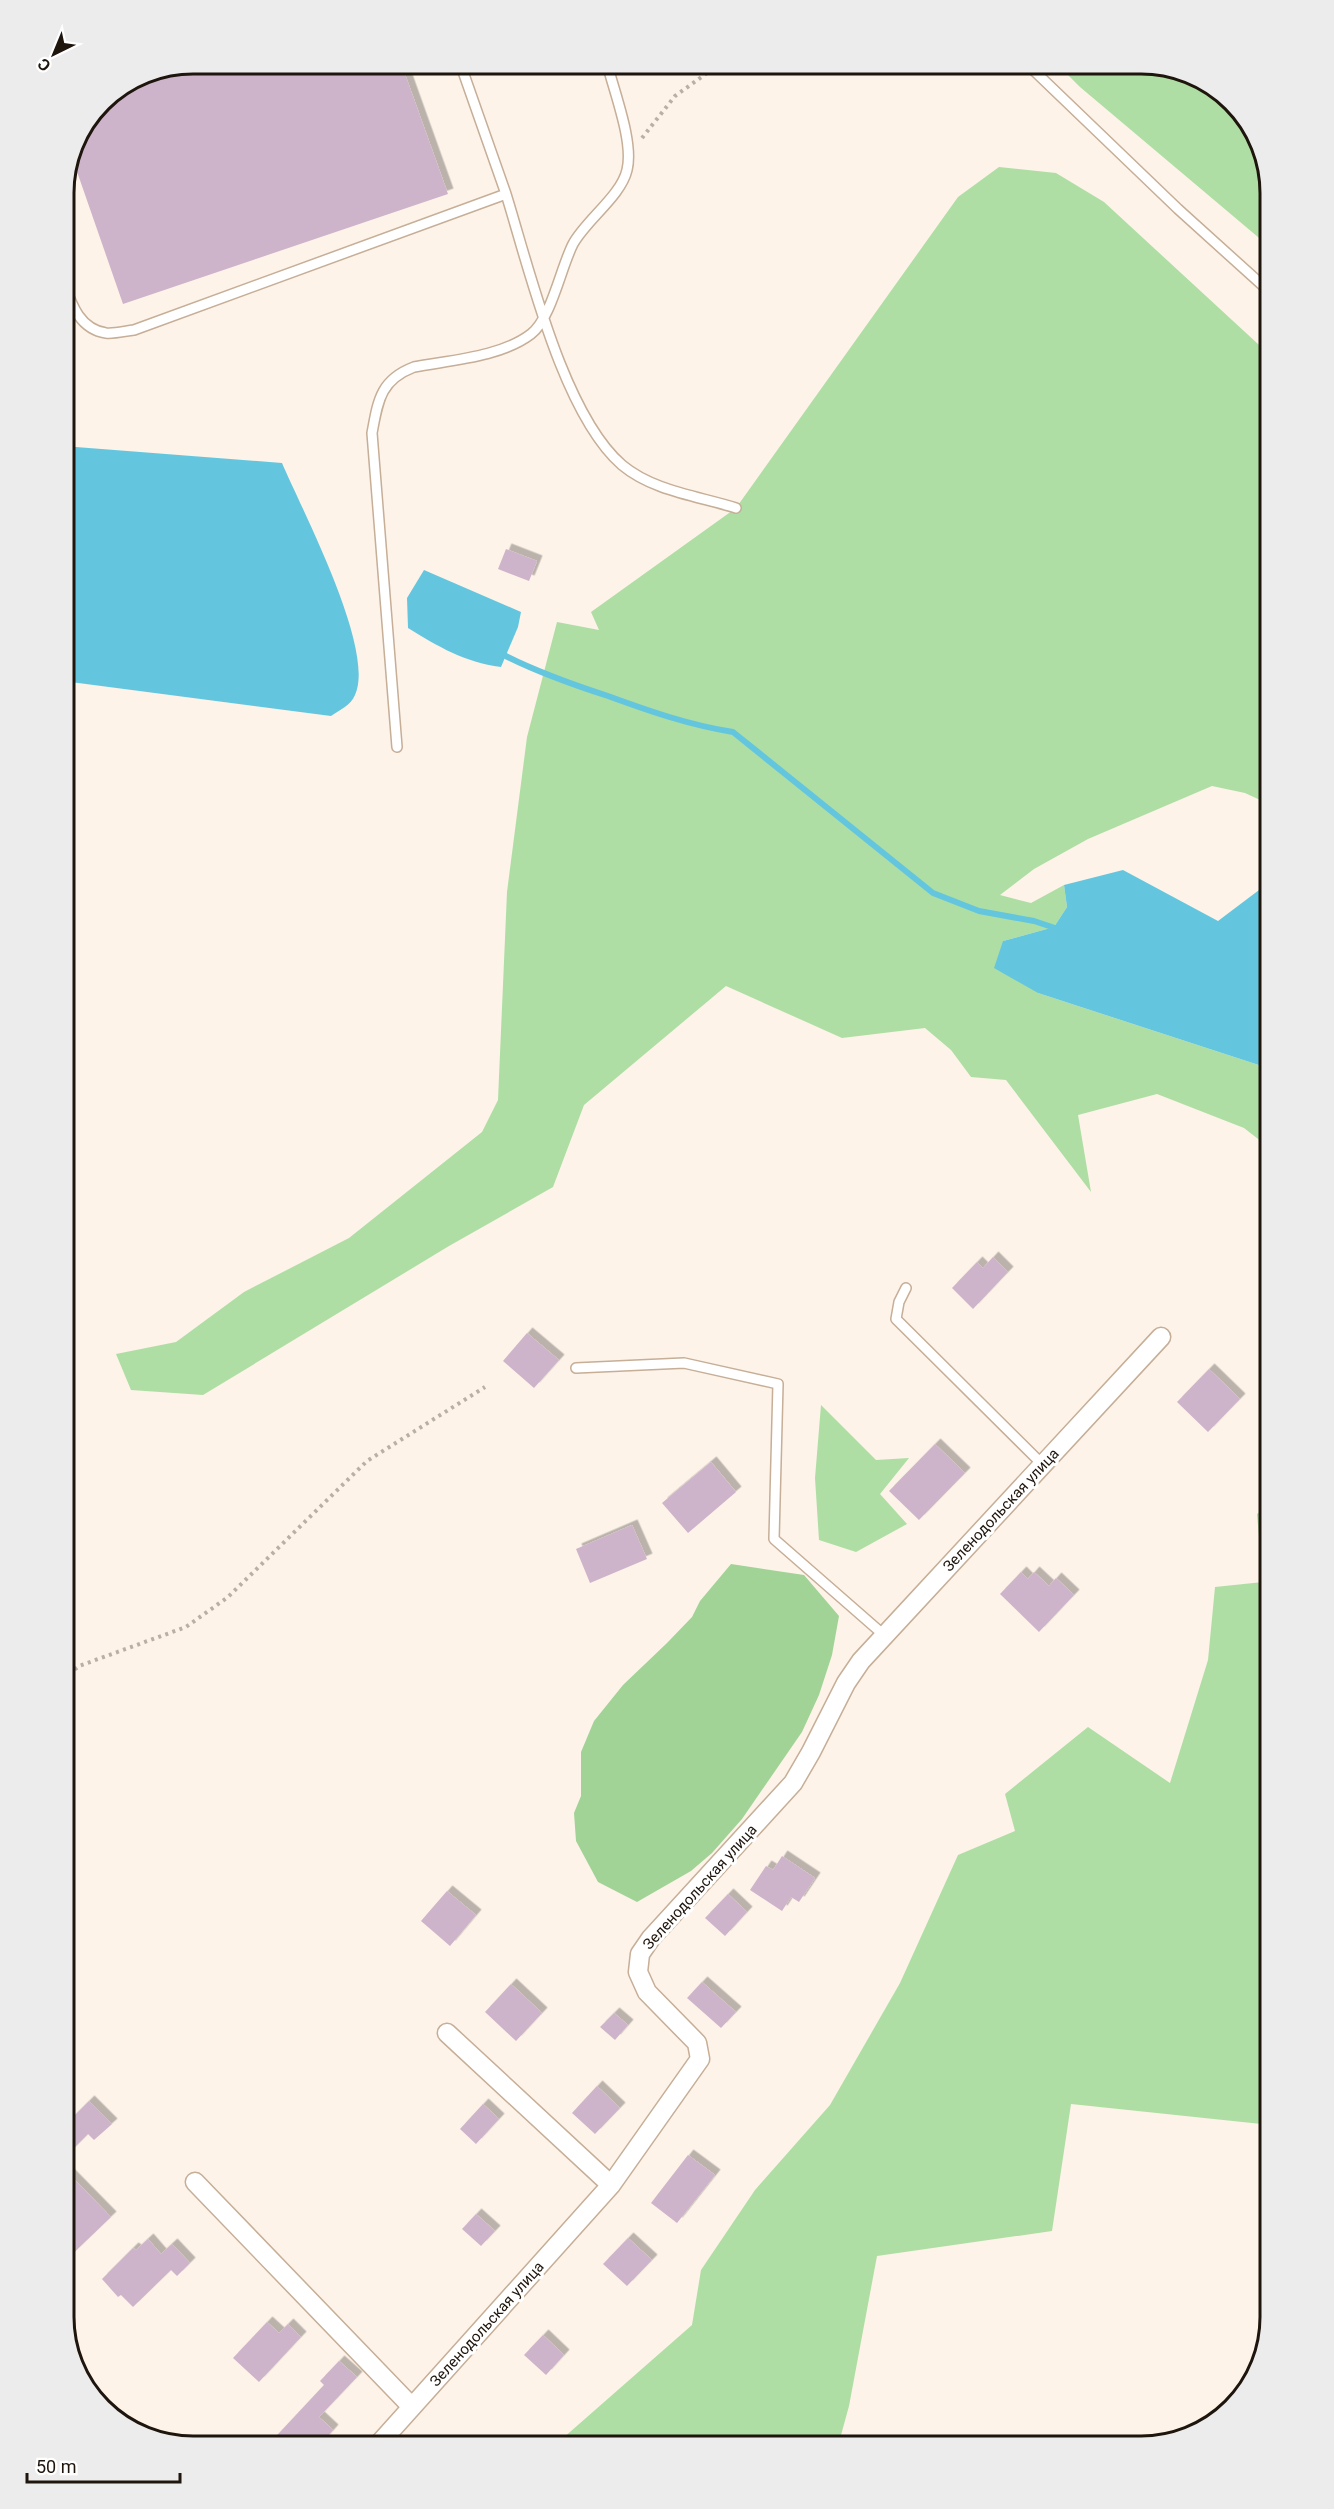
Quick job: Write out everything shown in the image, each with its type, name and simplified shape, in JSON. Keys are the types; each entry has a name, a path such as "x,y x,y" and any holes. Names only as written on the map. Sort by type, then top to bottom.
{"street":[{"name":"Зеленодольская улица","path":"387,2435 611,2185 700,2059 697,2043 647,1992 638,1972 640,1954 651,1938 793,1783 812,1752 846,1683 861,1661 1161,1337"},
{"path":"447,2033 611,2185"},
{"path":"195,2182 412,2407"}],"lane":[{"path":"464,74 506,194 560,362 594,433 622,465 656,486 736,508"},
{"path":"397,747 372,433 379,397 390,381 401,372 414,367 508,348 534,333 544,315 574,242 617,188 627,171 625,133 610,74"},
{"path":"1037,74 1178,209 1260,283"},
{"path":"74,310 86,324 105,333 134,330 506,194"},
{"path":"906,1288 899,1302 896,1319 1043,1465"},
{"path":"576,1368 684,1363 778,1384 774,1539 885,1636"}],"path":[{"path":"628,156 675,96 706,74"},
{"path":"73,1671 79,1666 186,1627 228,1597 367,1461 485,1387"}],"green space":[{"path":"1067,74 1165,76 1194,86 1226,108 1245,133 1256,161 1260,184 1260,239"},
{"path":"999,167 1056,173 1104,202 1260,346 1260,800 1245,793 1212,786 1088,839 1034,869 1000,895 1031,903 1064,885 1067,907 1054,927 1003,941 1038,993 1260,1065 1260,1140 1244,1128 1157,1094 1078,1115 1091,1192 1006,1080 971,1077 951,1050 925,1028 842,1038 726,986 584,1105 553,1187 449,1246 203,1395 131,1390 116,1354 176,1342 244,1292 349,1238 482,1132 498,1100 507,892 527,737 557,622 599,630 591,612 736,508 958,197"},
{"path":"821,1405 876,1460 909,1458 880,1494 907,1524 856,1552 819,1540 815,1478"},
{"path":"1260,1512 1260,1548 1257,1514"},
{"path":"731,1564 804,1575 839,1616 832,1655 819,1695 802,1732 742,1819 712,1853 691,1871 637,1902 598,1882 576,1841 574,1813 581,1796 581,1752 594,1721 623,1685 692,1617 700,1601"},
{"path":"1260,1582 1260,2124 1071,2104 1052,2231 877,2256 849,2406 841,2436 566,2435 692,2325 701,2270 755,2190 830,2105 900,1983 958,1855 1015,1831 1005,1794 1088,1727 1170,1783 1208,1660 1215,1587"}],"water":[{"path":"74,447 282,463 334,580 355,646 359,674 355,695 351,702 331,716 74,682"},
{"path":"424,570 521,612 518,627 501,667 463,657 408,628 407,598"},
{"path":"1123,870 1218,921 1260,889 1260,1065 1038,993 994,968 1003,941 1054,927 1067,907 1064,885"}],"building":[{"path":"184,74 405,74 448,194 123,304 76,169 89,133 103,114 120,98 147,83"},
{"path":"506,549 537,561 529,581 498,569"},
{"path":"993,1257 1008,1272 973,1309 952,1288 977,1262 983,1268"},
{"path":"527,1333 559,1360 534,1388 503,1361"},
{"path":"1209,1369 1240,1399 1208,1432 1177,1402"},
{"path":"935,1444 965,1473 919,1520 889,1491"},
{"path":"711,1462 736,1492 688,1533 662,1503"},
{"path":"632,1525 647,1559 590,1583 576,1549"},
{"path":"1021,1572 1028,1579 1034,1572 1049,1586 1056,1578 1074,1595 1039,1632 1000,1594"},
{"path":"782,1856 815,1878 799,1902 791,1897 782,1911 750,1890 766,1866 773,1870"},
{"path":"447,1891 476,1915 450,1946 421,1921"},
{"path":"728,1894 747,1912 725,1936 705,1918"},
{"path":"702,1982 736,2012 721,2028 687,1998"},
{"path":"511,1984 542,2013 516,2041 485,2012"},
{"path":"614,2013 628,2025 615,2040 600,2027"},
{"path":"597,2086 620,2108 595,2134 572,2113"},
{"path":"89,2101 112,2124 94,2140 88,2134 73,2149 73,2117"},
{"path":"483,2104 499,2119 476,2144 460,2129"},
{"path":"688,2155 715,2175 677,2223 651,2203"},
{"path":"73,2178 111,2217 73,2253"},
{"path":"476,2214 495,2231 481,2246 462,2229"},
{"path":"628,2238 652,2260 627,2286 603,2264"},
{"path":"148,2239 161,2254 172,2244 190,2263 177,2276 171,2270 133,2307 121,2295 118,2297 102,2279 133,2248 136,2250"},
{"path":"267,2322 279,2333 288,2324 301,2337 259,2382 233,2358"},
{"path":"543,2335 564,2355 546,2375 524,2355"},
{"path":"339,2361 357,2377 319,2417 333,2430 328,2435 277,2435 324,2385 320,2381"}],"waterway":[{"path":"500,653 553,677 639,707 733,732 933,893 979,911 1034,921 1061,930"}]}
